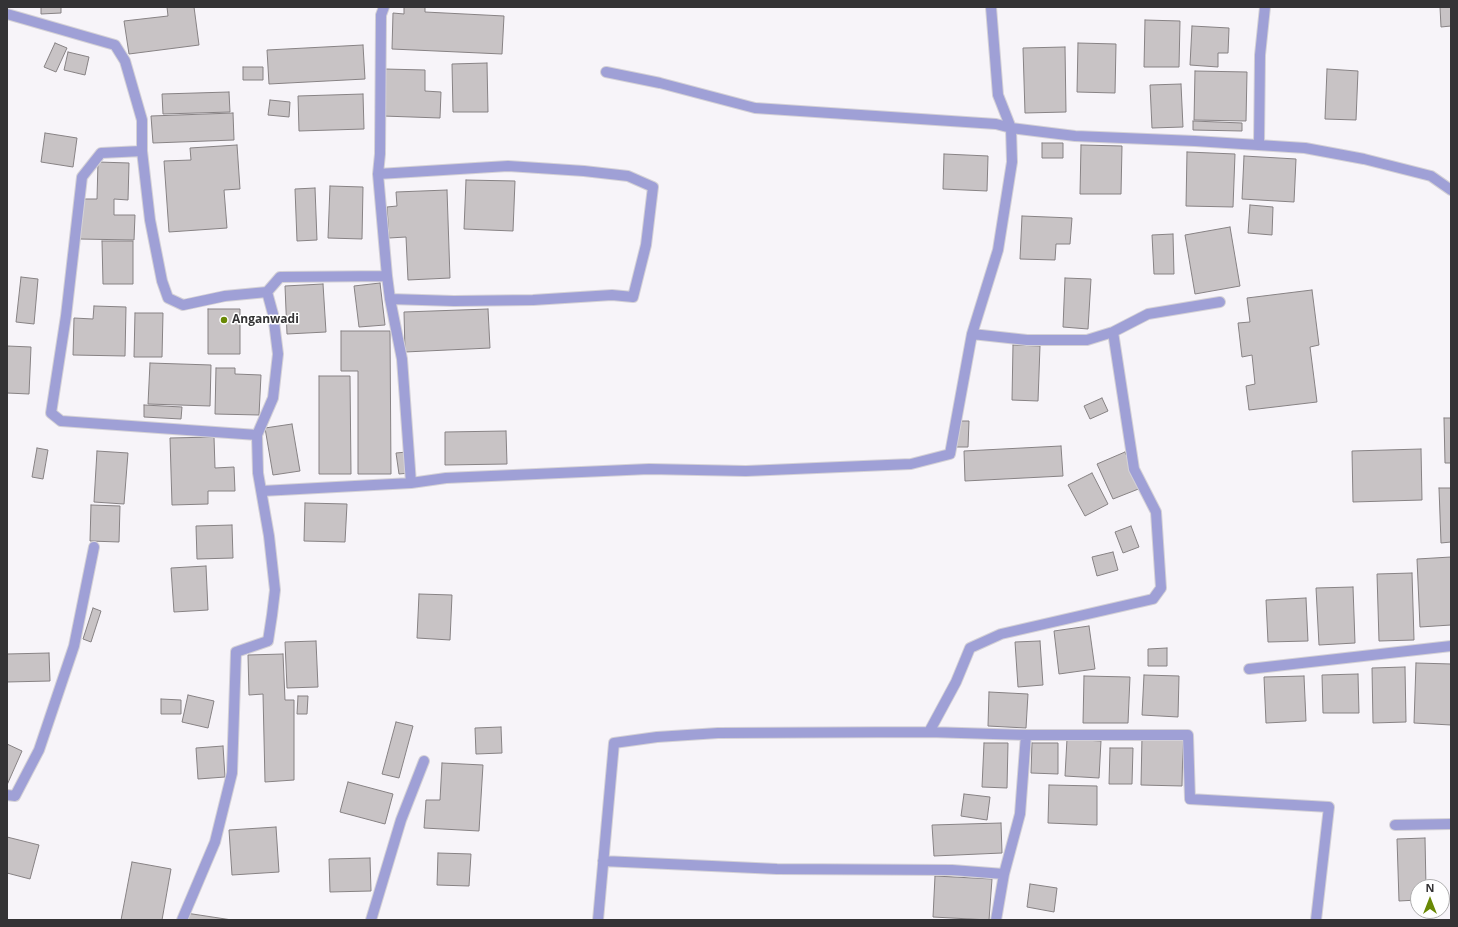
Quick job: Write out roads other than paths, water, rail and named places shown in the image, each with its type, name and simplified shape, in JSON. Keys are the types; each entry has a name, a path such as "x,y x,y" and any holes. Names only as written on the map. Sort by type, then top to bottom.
{"street":[{"path":"384,7 381,15 380,154 378,174 390,299 402,359 411,483"},
{"path":"262,491 411,483 446,478 649,469 746,471 911,464 950,454 972,334 998,250 1012,162 1011,128 998,95 991,7"},
{"path":"1259,145 1260,55 1264,7"},
{"path":"7,14 115,45 124,61 142,120 142,151 150,220 162,281 168,298 183,305 225,296 267,292 280,277 388,276"},
{"path":"606,72 660,83 755,108 996,124 1011,128 1075,136 1305,148 1364,159 1431,176 1451,190"},
{"path":"142,151 101,153 82,177 66,316 50,413 61,421 69,422 257,435"},
{"path":"378,174 508,166 584,171 628,176 653,187 646,245 633,296 612,295 533,300 454,301 390,299"},
{"path":"182,920 216,842 232,773 236,652 268,641 275,590 262,491 258,473 257,435 272,398 278,354 273,314 267,292"},
{"path":"972,334 1027,340 1087,340 1113,332 1148,314 1220,302"},
{"path":"930,732 956,682 970,648 1001,634 1153,599 1161,588 1156,512 1134,469 1113,332"},
{"path":"7,795 15,796 39,750 74,646 94,547"},
{"path":"1249,670 1451,646"},
{"path":"598,920 614,744 657,737 718,734 930,732 1026,735 1188,735 1190,799 1329,807 1316,920"},
{"path":"996,920 1004,874 1020,814 1026,735"},
{"path":"371,920 401,820 424,761"},
{"path":"1395,825 1451,824"},
{"path":"603,861 776,869 952,870 1004,874"}],"place":[{"name":"Anganwadi","path":"224,320"}]}
